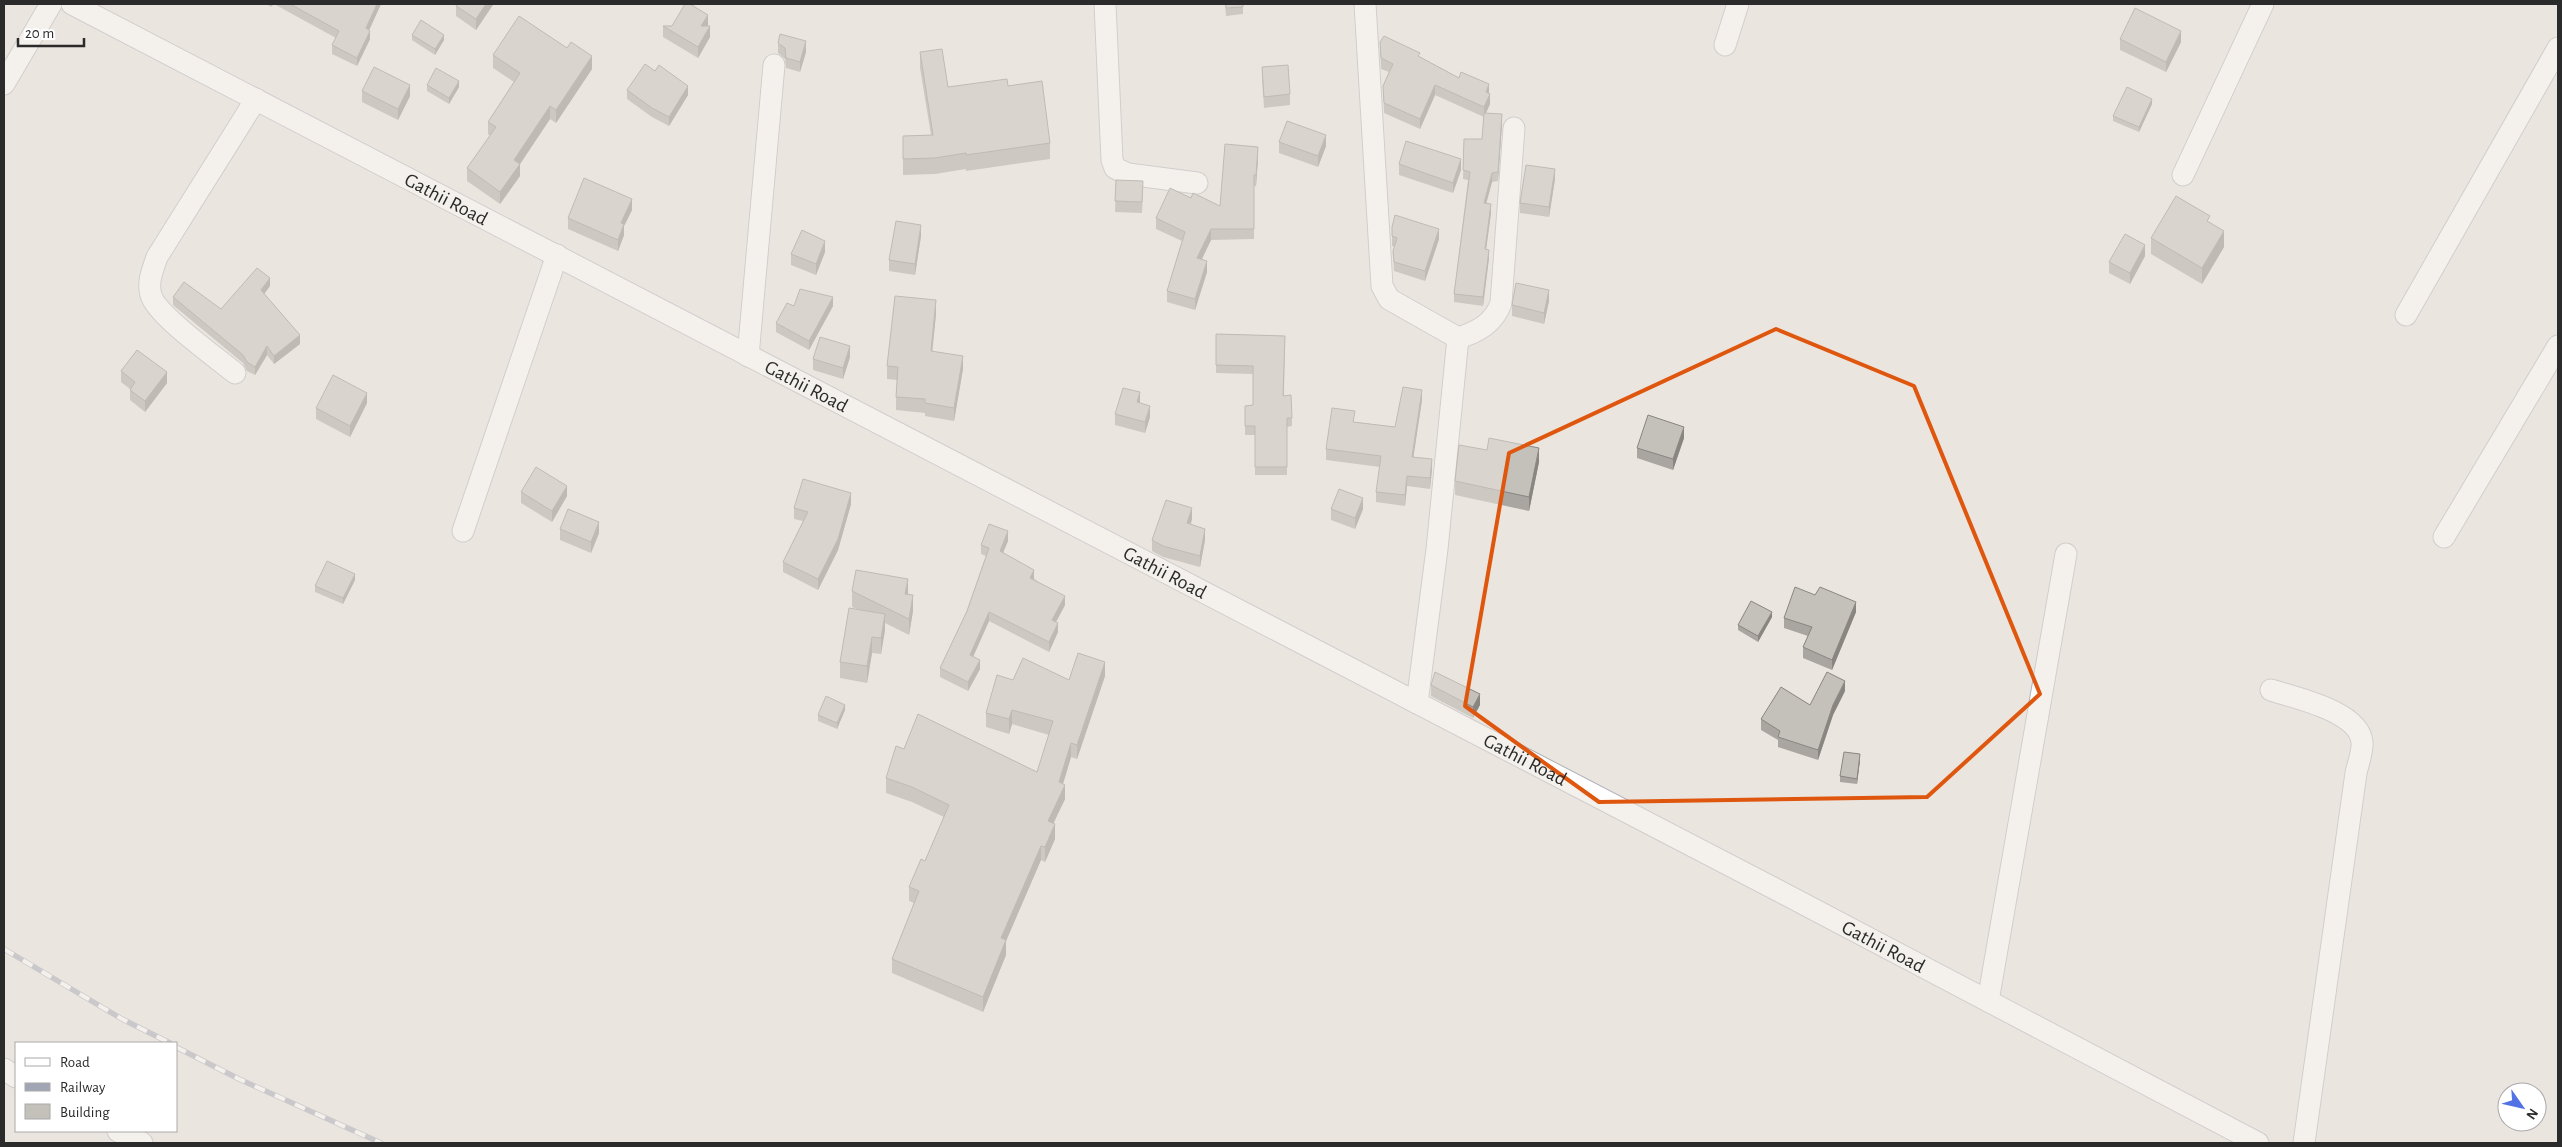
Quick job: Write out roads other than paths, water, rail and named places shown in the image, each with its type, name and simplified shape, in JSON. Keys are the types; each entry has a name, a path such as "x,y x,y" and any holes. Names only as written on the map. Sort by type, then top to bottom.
{"street":[{"path":"4,84 51,4"},
{"name":"Gathii Road","path":"72,4 556,254 748,356 2258,1143"},
{"path":"1105,4 1112,160 1115,168 1128,174 1197,183"},
{"path":"1365,4 1382,286 1389,300 1458,338 1474,333 1488,324 1498,312 1501,303 1514,128"},
{"path":"1725,45 1738,4"},
{"path":"2183,175 2263,4"},
{"path":"2406,315 2558,48"},
{"path":"748,356 774,65"},
{"path":"235,373 179,328 158,306 151,296 150,278 157,257 256,98"},
{"path":"463,531 556,254"},
{"path":"1417,703 1437,549 1458,338"},
{"path":"2444,537 2558,346"},
{"path":"1988,1001 2066,554"},
{"path":"2270,690 2330,710 2345,717 2357,728 2363,742 2356,773 2304,1143"},
{"path":"4,1069 15,1076"},
{"path":"120,1132 142,1143"}],"railway":[{"path":"4,949 122,1019 168,1042"},
{"path":"178,1048 239,1079 381,1143"}]}
